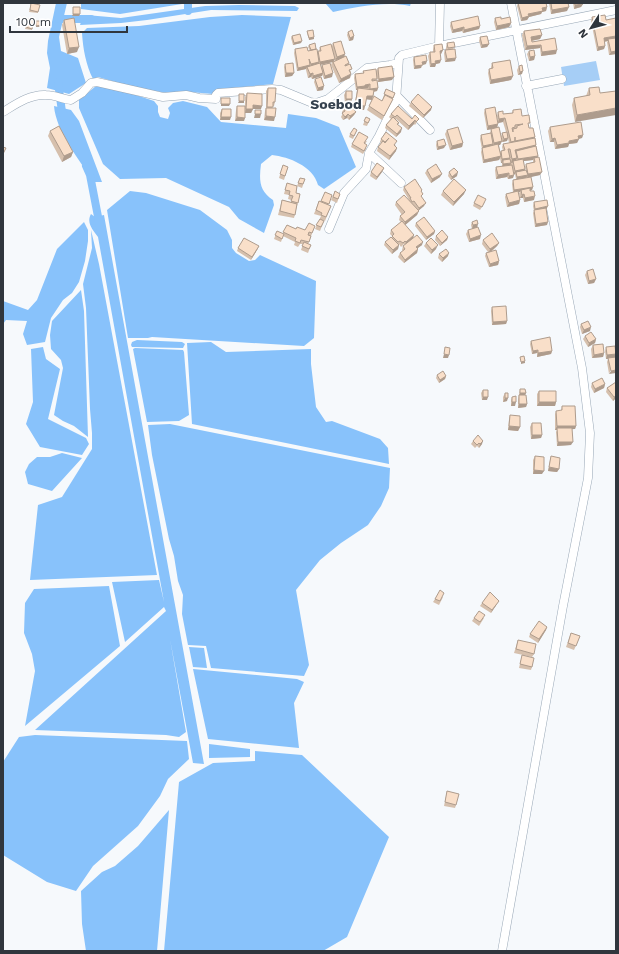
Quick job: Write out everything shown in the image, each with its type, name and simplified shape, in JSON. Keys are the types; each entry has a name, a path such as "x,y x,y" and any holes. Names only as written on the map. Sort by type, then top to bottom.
{"street":[{"path":"439,46 440,3"},
{"path":"502,951 563,606 588,478 590,452 589,411 582,368 515,30 511,3"},
{"path":"329,229 344,193 366,169 369,153 396,101 398,63 399,58 402,55 610,8"},
{"path":"3,112 25,99 39,96 51,96 71,100 82,93 91,83 97,82 163,97 186,95 199,98 216,99 218,93 272,89 281,90 316,103 328,99 367,68 398,63"},
{"path":"526,86 562,79"},
{"path":"396,95 430,130"},
{"path":"369,153 401,183"}],"shaded area":[{"path":"56,3 67,3 59,37 61,51 78,58 86,83 69,94 47,88 50,68 47,53 48,41"},
{"path":"81,3 182,4 120,14 81,9"},
{"path":"325,3 411,3 410,6 381,4 333,12"},
{"path":"205,6 295,6 299,8 297,11 211,10 121,23 80,25 83,16 86,15 121,18"},
{"path":"242,15 291,17 273,84 223,89 213,94 190,92 168,93 140,89 98,77 93,79 88,68 82,33 87,28 139,26 210,17"},
{"path":"596,61 600,80 564,86 561,67"},
{"path":"96,86 124,91 154,101 158,106 160,117 168,119 170,113 168,108 173,103 183,101 207,107 221,122 286,128 288,114 316,118 339,127 356,167 324,189 318,185 311,173 300,164 293,160 272,155 261,164 260,170 261,185 268,197 273,200 274,205 264,233 239,219 229,207 166,178 120,179 103,164 79,108 79,100"},
{"path":"54,106 71,110 79,121 102,182 94,182 76,156 59,126"},
{"path":"130,191 146,193 200,210 227,230 232,240 232,248 236,253 249,261 255,260 260,255 316,281 314,338 304,346 152,337 128,338 107,210"},
{"path":"91,214 95,217 104,215 204,764 193,763 170,639 186,732 179,737 166,735 35,730 166,611 164,607 125,642 112,582 159,580 164,602 98,237 92,229 89,220"},
{"path":"84,222 88,230 88,241 85,261 79,282 72,293 63,300 51,318 45,342 27,345 23,334 27,321 6,320 3,324 3,301 28,310 37,300 57,249"},
{"path":"91,230 99,264 157,575 30,580 38,505 62,497 92,449 86,308 83,284 92,248"},
{"path":"81,290 84,311 88,437 74,426 54,415 63,368 61,360 51,349 50,335 52,321"},
{"path":"137,340 182,342 185,344 183,348 132,347 132,342"},
{"path":"211,342 226,352 311,349 311,364 316,407 326,422 332,421 380,439 388,448 389,464 192,424 187,343"},
{"path":"43,347 46,359 60,369 48,419 86,438 89,444 82,455 40,447 26,424 33,402 31,349"},
{"path":"133,349 183,350 189,415 179,421 147,422"},
{"path":"170,424 390,468 389,488 381,506 368,525 341,543 320,560 296,590 309,665 304,676 211,668 206,646 188,645 182,614 183,595 178,581 174,556 169,539 152,455 148,425"},
{"path":"62,453 82,458 52,491 28,484 25,472 29,464 37,457 50,457"},
{"path":"109,586 120,646 25,726 35,671 32,654 24,633 25,603 34,589"},
{"path":"189,647 204,648 207,668 193,667"},
{"path":"193,669 297,679 304,682 294,703 299,748 208,739"},
{"path":"35,735 187,741 189,759 168,779 160,796 138,826 93,866 76,891 47,882 3,855 3,762 19,737"},
{"path":"209,744 250,749 250,757 209,758"},
{"path":"255,751 302,755 389,837 347,937 323,951 164,951 179,782 213,763 255,761"},
{"path":"169,810 157,951 86,951 82,924 81,891 102,872 115,866 138,846"}],"building":[{"path":"31,3 40,5 38,12 30,10"},
{"path":"518,3 546,3 547,7 542,8 543,11 528,14 529,16 522,18"},
{"path":"551,3 568,3 569,7 552,10"},
{"path":"575,3 583,3 583,4 575,5"},
{"path":"73,7 80,7 80,14 73,14"},
{"path":"605,15 606,20 616,18 616,36 604,38 605,46 598,47 592,17"},
{"path":"478,16 480,26 464,30 464,27 453,30 451,22"},
{"path":"501,17 501,19 510,17 511,23 497,26 495,18"},
{"path":"74,18 79,47 69,48 64,20"},
{"path":"28,19 34,20 32,29 26,27"},
{"path":"36,21 41,21 41,25 36,26"},
{"path":"540,29 542,35 531,37 532,42 555,38 557,50 542,52 541,45 527,46 524,31"},
{"path":"313,30 314,37 309,38 307,31"},
{"path":"352,30 354,36 350,38 348,32"},
{"path":"300,34 302,41 294,43 292,36"},
{"path":"487,36 489,44 482,45 480,37"},
{"path":"616,38 616,51 611,52 608,39"},
{"path":"341,41 345,54 337,57 333,43"},
{"path":"454,42 455,47 448,48 447,43"},
{"path":"315,43 316,49 311,50 309,45"},
{"path":"331,44 335,59 320,62 318,51 321,51 320,47"},
{"path":"442,44 443,50 440,51 441,60 435,61 436,63 431,64 430,52 435,52 434,45"},
{"path":"307,47 308,51 317,49 319,62 311,64 309,59 310,65 298,68 295,49"},
{"path":"455,49 456,58 447,59 445,50"},
{"path":"534,50 535,56 530,57 529,51"},
{"path":"426,55 427,61 422,62 423,65 415,66 414,57"},
{"path":"346,56 349,63 345,66 350,64 352,69 349,70 351,74 341,79 333,62"},
{"path":"510,60 513,76 491,80 489,69 493,68 492,63"},
{"path":"293,63 294,73 286,73 285,64"},
{"path":"320,63 323,73 313,76 313,73 310,74 307,67"},
{"path":"330,63 333,73 325,76 322,65"},
{"path":"522,65 523,71 520,72 519,66"},
{"path":"392,66 394,77 379,79 378,68"},
{"path":"376,69 377,79 372,79 372,81 377,80 378,88 370,89 370,84 357,87 355,74"},
{"path":"321,77 324,86 318,88 315,79"},
{"path":"599,87 600,93 616,91 616,108 577,115 574,98 590,95 589,88"},
{"path":"268,88 276,88 273,107 267,107"},
{"path":"358,88 374,90 373,96 367,96 365,106 355,105"},
{"path":"386,89 395,93 393,98 384,94"},
{"path":"346,91 352,91 352,99 346,99"},
{"path":"247,93 262,94 262,106 253,105 253,109 246,109"},
{"path":"239,94 244,94 244,101 239,101"},
{"path":"418,94 432,107 424,115 411,102"},
{"path":"385,95 393,99 384,116 369,106 374,96 382,101"},
{"path":"221,98 230,98 230,104 221,104"},
{"path":"349,104 356,112 350,116 348,114 345,117 342,113 345,111 344,108"},
{"path":"237,106 245,106 245,118 237,117"},
{"path":"398,106 412,119 415,115 419,119 416,122 415,120 409,126 397,115 395,117 391,114"},
{"path":"495,107 498,124 488,126 485,109"},
{"path":"266,108 276,108 275,117 266,116"},
{"path":"222,109 231,109 231,117 221,117"},
{"path":"521,109 522,116 529,115 529,128 533,128 535,137 511,142 505,118 499,119 498,112 503,111 503,114 513,113 513,110","holes":["523,124 517,126 517,128 513,129 513,132 512,128 515,127 515,125"]},
{"path":"255,110 261,110 261,114 255,114"},
{"path":"366,117 370,119 368,123 364,121"},
{"path":"393,117 399,123 397,124 402,128 397,134 386,125"},
{"path":"581,122 583,135 578,136 579,139 569,141 569,143 557,145 555,138 552,139 550,127"},
{"path":"59,126 73,152 64,156 50,131"},
{"path":"458,127 463,143 452,146 447,130"},
{"path":"499,127 502,141 494,143 491,129"},
{"path":"354,128 357,130 354,136 350,134"},
{"path":"359,132 368,137 364,143 367,145 364,151 352,144"},
{"path":"386,132 397,141 394,145 397,148 390,156 378,147 383,141 385,143 389,138 385,142 381,139"},
{"path":"507,132 508,138 504,139 502,133"},
{"path":"491,133 493,144 483,146 481,135"},
{"path":"535,138 536,145 515,150 517,158 512,159 510,149 508,149 510,158 502,159 501,151 505,150 503,144"},
{"path":"444,139 446,145 438,147 437,141"},
{"path":"498,144 501,156 484,160 482,148"},
{"path":"536,146 538,156 518,159 516,151"},
{"path":"3,147 6,148 3,154"},
{"path":"539,157 542,172 528,174 526,164 535,162 534,158"},
{"path":"510,159 511,163 503,164 503,160"},
{"path":"523,159 525,169 515,171 513,161"},
{"path":"377,163 384,168 377,177 371,172"},
{"path":"436,164 442,174 432,179 427,170"},
{"path":"283,165 288,167 285,176 280,174"},
{"path":"512,165 514,175 509,176 509,173 498,175 496,167"},
{"path":"454,168 458,172 452,177 449,172"},
{"path":"526,170 528,175 517,177 516,172"},
{"path":"531,177 533,187 514,190 513,180"},
{"path":"300,178 305,179 303,184 298,183"},
{"path":"415,179 422,190 421,191 423,194 421,196 426,203 419,208 414,201 412,202 404,187"},
{"path":"454,179 466,190 454,202 443,191"},
{"path":"287,183 297,186 296,193 300,194 298,203 291,201 293,196 289,195 290,191 285,190"},
{"path":"530,188 530,191 534,191 535,196 525,198 524,194 522,195 521,190"},
{"path":"335,191 340,194 338,199 333,197"},
{"path":"518,191 520,200 509,203 506,194"},
{"path":"325,192 332,195 329,204 321,201"},
{"path":"404,195 419,211 405,222 400,216 405,212 396,202"},
{"path":"478,195 486,199 482,207 474,203"},
{"path":"282,200 297,204 295,215 280,211"},
{"path":"547,200 548,206 535,209 534,202"},
{"path":"319,201 331,206 326,217 321,215 322,213 316,210"},
{"path":"546,208 548,222 536,224 534,210"},
{"path":"424,217 435,231 427,237 416,223"},
{"path":"320,219 324,221 321,227 316,225"},
{"path":"477,220 478,224 473,225 472,222"},
{"path":"402,221 414,235 403,243 400,241 398,242 392,236 394,234 391,230"},
{"path":"309,223 315,226 312,233 309,232 308,235 311,236 309,242 301,240 300,243 295,241 296,238 283,232 287,225 296,229 297,227 305,230"},
{"path":"478,227 481,235 470,239 468,230"},
{"path":"442,230 448,237 442,243 436,236"},
{"path":"277,231 284,234 282,239 275,235"},
{"path":"492,233 499,243 490,249 483,240"},
{"path":"417,235 423,242 416,247 418,249 405,260 400,253 405,249 403,246"},
{"path":"391,237 399,245 393,250 385,242"},
{"path":"244,238 259,246 252,257 238,248"},
{"path":"431,238 438,245 432,250 426,243"},
{"path":"304,242 311,245 309,249 302,246"},
{"path":"446,249 449,253 443,258 439,254"},
{"path":"496,250 499,261 490,264 486,253"},
{"path":"593,269 596,279 589,281 587,271"},
{"path":"506,306 507,321 493,322 492,307"},
{"path":"588,321 591,327 584,330 581,324"},
{"path":"591,332 596,339 589,343 585,336"},
{"path":"550,337 552,351 538,353 538,350 533,351 531,341"},
{"path":"603,344 604,353 594,355 593,345"},
{"path":"615,346 616,354 607,355 606,347"},
{"path":"445,347 450,348 449,355 444,354"},
{"path":"524,356 525,361 521,362 520,357"},
{"path":"616,357 616,370 611,371 608,358"},
{"path":"443,371 446,376 440,380 437,375"},
{"path":"602,378 605,384 595,389 592,383"},
{"path":"616,382 616,396 614,397 607,388"},
{"path":"520,389 525,389 526,393 520,393"},
{"path":"483,390 488,390 488,397 483,397"},
{"path":"539,391 556,391 556,402 539,402"},
{"path":"505,393 508,393 508,398 505,398"},
{"path":"519,395 526,395 527,404 519,404"},
{"path":"516,396 516,402 512,402 512,397"},
{"path":"562,406 575,406 576,426 557,426 556,411 562,410"},
{"path":"510,415 520,416 520,427 509,426"},
{"path":"532,423 541,423 542,435 532,435"},
{"path":"557,428 572,428 573,442 558,442"},
{"path":"478,435 483,441 477,445 473,441"},
{"path":"535,456 544,457 544,471 534,470"},
{"path":"551,456 560,458 559,469 549,467"},
{"path":"440,590 444,593 440,601 435,599"},
{"path":"490,592 499,601 492,610 482,603"},
{"path":"479,611 485,615 480,622 474,618"},
{"path":"539,621 547,627 539,639 530,634"},
{"path":"571,633 580,636 576,646 568,643"},
{"path":"518,640 536,644 534,654 516,649"},
{"path":"522,655 534,658 532,667 520,664"},
{"path":"447,791 459,794 456,805 445,802"}],"waterway":[{"path":"188,3 188,11"},
{"path":"59,19 91,19"},
{"path":"58,82 62,112 65,117"},
{"path":"86,166 90,175 100,227"}],"district":[{"name":"Soebod","path":"336,104"}]}
